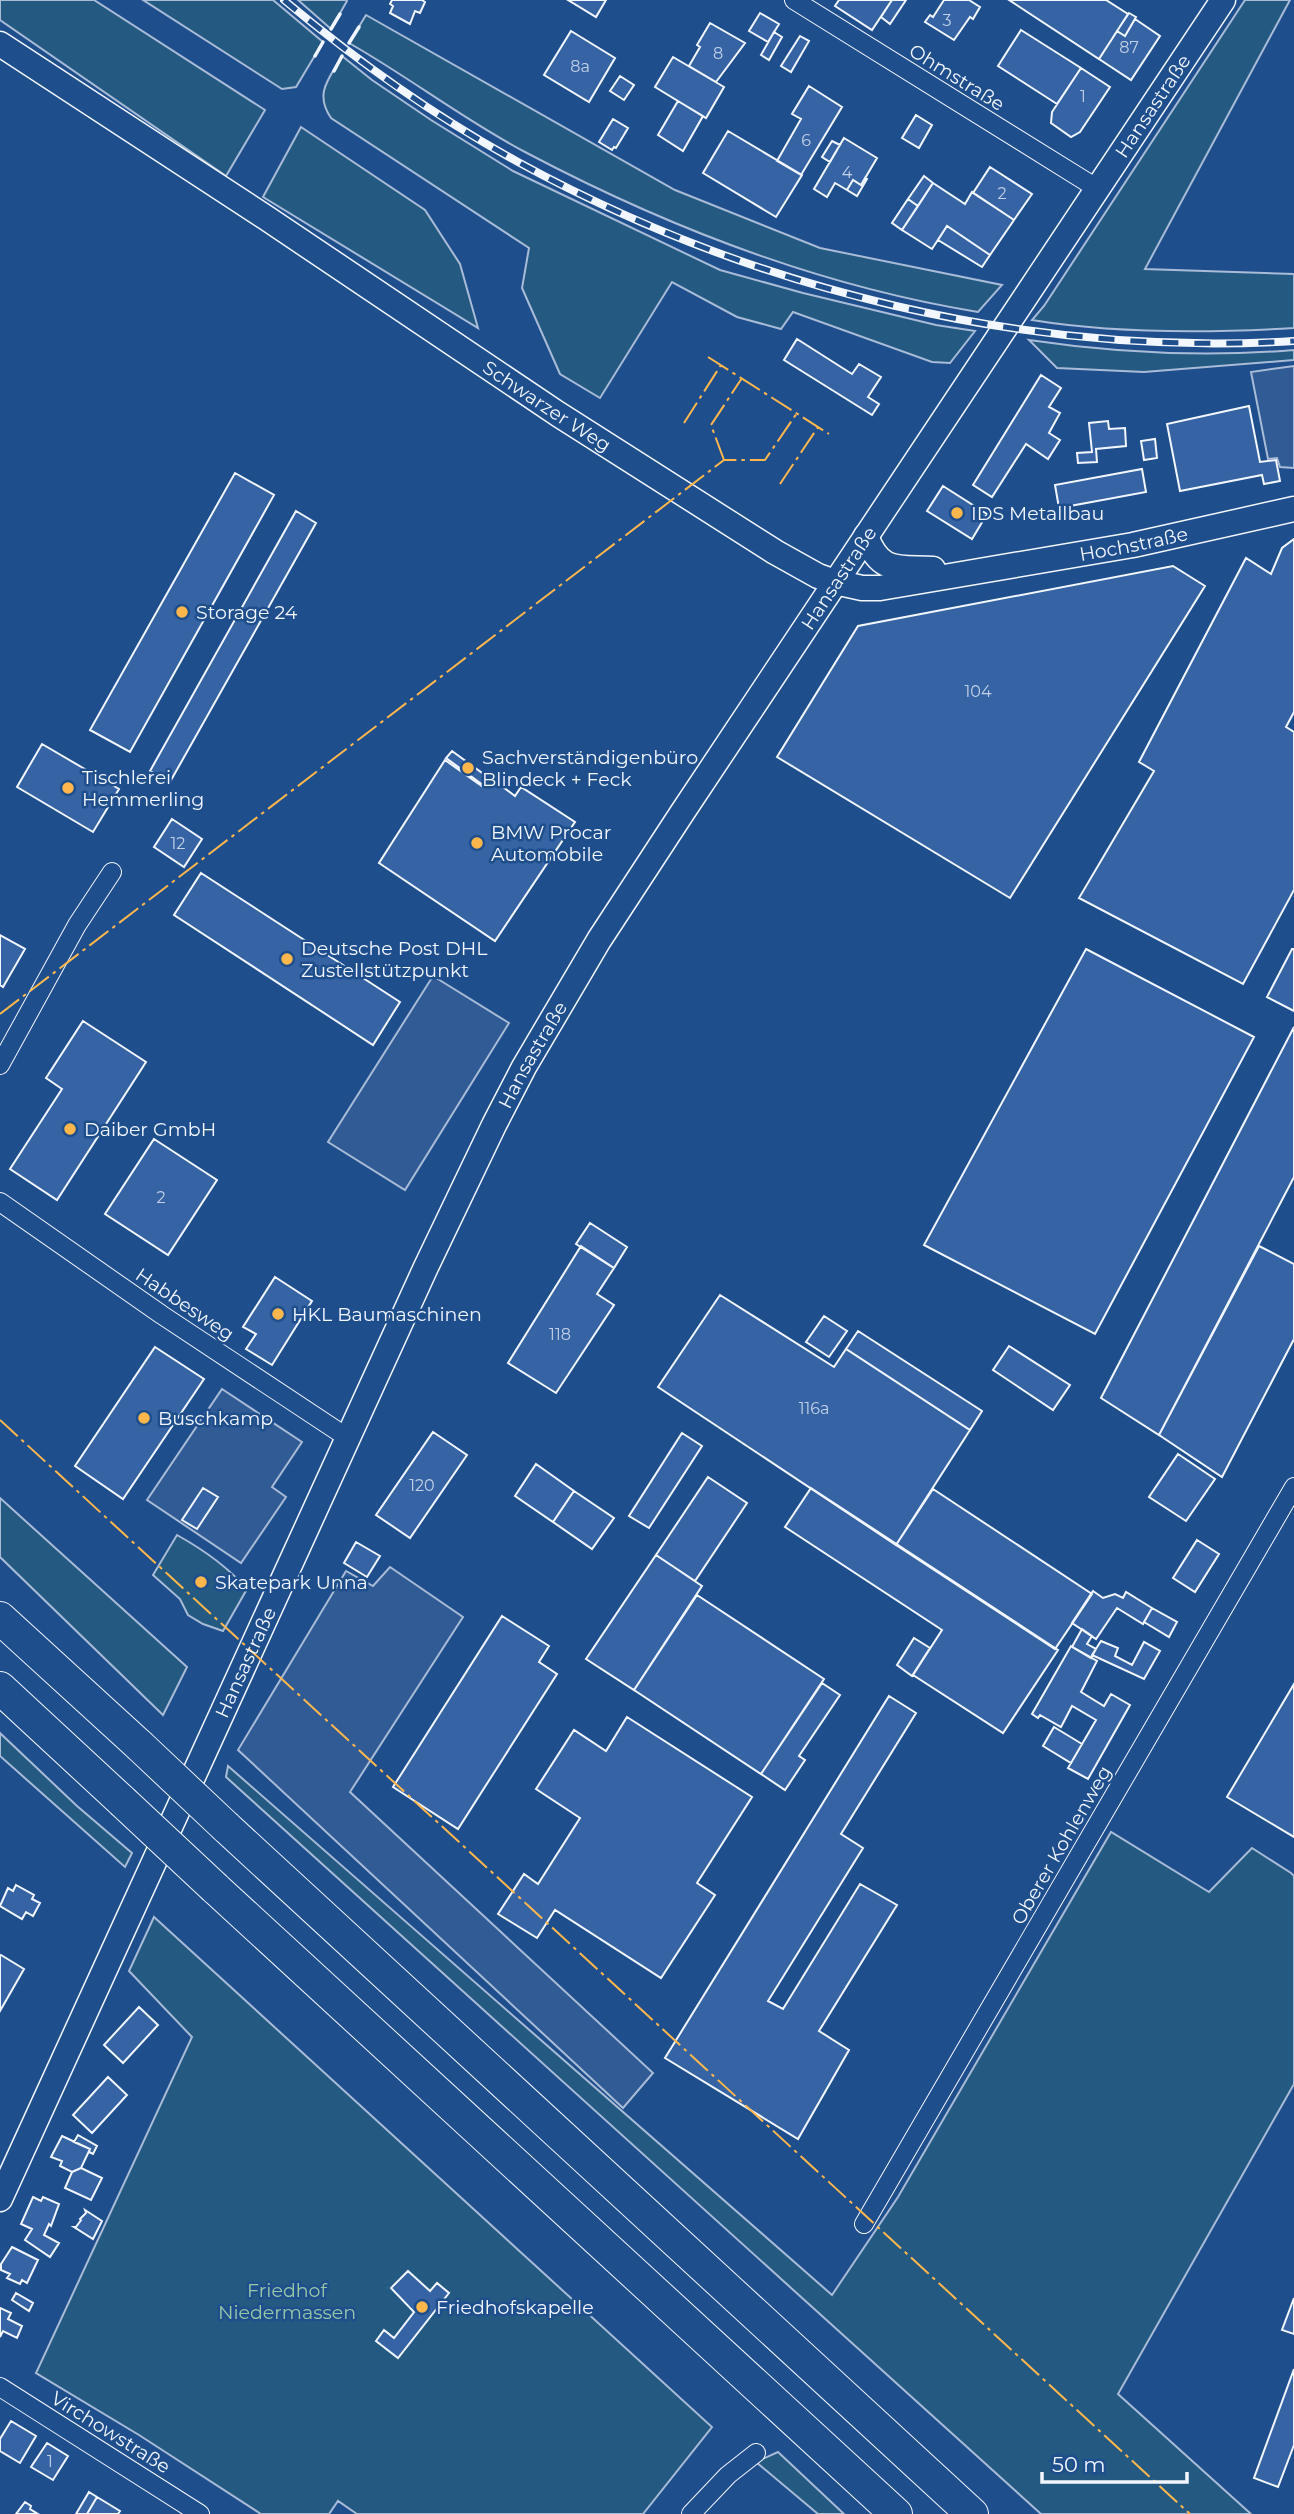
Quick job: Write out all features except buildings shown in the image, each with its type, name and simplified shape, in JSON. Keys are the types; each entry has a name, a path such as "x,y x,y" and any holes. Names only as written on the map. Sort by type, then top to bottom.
{"highway":[{"path":"0,1618 972,2514"},
{"path":"0,1688 896,2514"}],"main road":[{"name":"Hansastraße","path":"0,2199 426,1267 524,1067 599,940 1223,0"},
{"name":"Schwarzer Weg","path":"0,44 265,217 569,421 775,552 818,576 835,582"},
{"name":"Hochstraße","path":"835,582 862,588 880,588 1133,545 1294,509"},
{"name":"Hochstraße","path":"866,536 872,553 888,566 972,572"}],"street":[{"name":"Ohmstraße","path":"794,0 1098,189"},
{"path":"0,1065 78,925 112,872"},
{"name":"Habbesweg","path":"0,1202 162,1315 348,1438"},
{"name":"Oberer Kohlenweg","path":"864,2224 1294,1487"},
{"name":"Virchowstraße","path":"0,2387 200,2514"},
{"path":"691,2514 728,2475 756,2454"}],"green space":[{"path":"0,0 94,0 265,110 226,176 0,20"},
{"path":"143,0 273,0 323,42 296,87 282,89"},
{"path":"298,0 346,0 347,1 331,29"},
{"path":"1245,0 1290,0 1145,269 1294,274 1294,328 1163,331 1097,328 1032,320 1044,306"},
{"path":"366,15 675,190 820,248 1002,285 978,312 860,287 802,270 689,229 525,152 349,43"},
{"path":"342,56 431,120 513,171 720,270 936,325 975,331 950,363 932,362 793,312 781,329 737,317 672,282 600,398 560,374 522,288 529,248 331,118 324,101 325,86"},
{"path":"301,127 425,210 460,264 478,328 263,197"},
{"path":"1029,340 1161,352 1294,350 1294,360 1144,372 1057,368"},
{"path":"0,1498 187,1667 163,1715 0,1557"},
{"name":"Skatepark Unna","path":"177,1535 215,1559 247,1589 223,1631 188,1615 180,1599 153,1575"},
{"path":"0,1733 77,1806 132,1853 125,1867 0,1756"},
{"path":"228,1766 832,2295 898,2197 1111,1832 1209,1892 1252,1848 1291,1873 1294,1876 1294,2084 1118,2394 1251,2514 1041,2514 226,1777"},
{"name":"Friedhof Niedermassen","path":"154,1917 712,2427 643,2514 357,2514 338,2501 329,2514 261,2514 139,2435 36,2373 192,2037 129,1971"},
{"path":"778,2452 844,2514 818,2514 756,2462"}],"shaded area":[{"path":"1294,366 1294,468 1280,467 1277,458 1268,459 1251,372"},
{"path":"433,976 509,1023 405,1190 328,1142"},
{"path":"222,1389 302,1442 272,1487 286,1497 241,1563 147,1500"},
{"path":"390,1567 463,1617 350,1792 653,2073 623,2108 238,1750 346,1571 373,1586"}],"railway":[{"path":"284,0 397,87 518,162 608,207 700,246 796,279 894,306 993,325 1093,338 1194,343 1294,341"}],"wall":[{"path":"331,29 340,14"},
{"path":"349,43 359,27"},
{"path":"315,56 323,42"},
{"path":"334,71 342,56"}],"power":[{"path":"708,357 829,434"},
{"path":"684,423 721,365"},
{"path":"724,460 711,425 742,378"},
{"path":"0,1014 724,460 765,460 797,413"},
{"path":"780,484 818,427"},
{"path":"0,1420 1190,2514"}],"place":[{"name":"IDS Metallbau","path":"957,513"},
{"name":"Storage 24","path":"182,612"},
{"name":"Sachverständigenbüro Blindeck + Feck","path":"468,768"},
{"name":"Tischlerei Hemmerling","path":"68,788"},
{"name":"BMW Procar Automobile","path":"477,843"},
{"name":"Deutsche Post DHL Zustellstützpunkt","path":"287,959"},
{"name":"Daiber GmbH","path":"70,1129"},
{"name":"HKL Baumaschinen","path":"278,1314"},
{"name":"Buschkamp","path":"144,1418"},
{"name":"Skatepark Unna","path":"201,1582"},
{"name":"Friedhofskapelle","path":"422,2307"}]}
